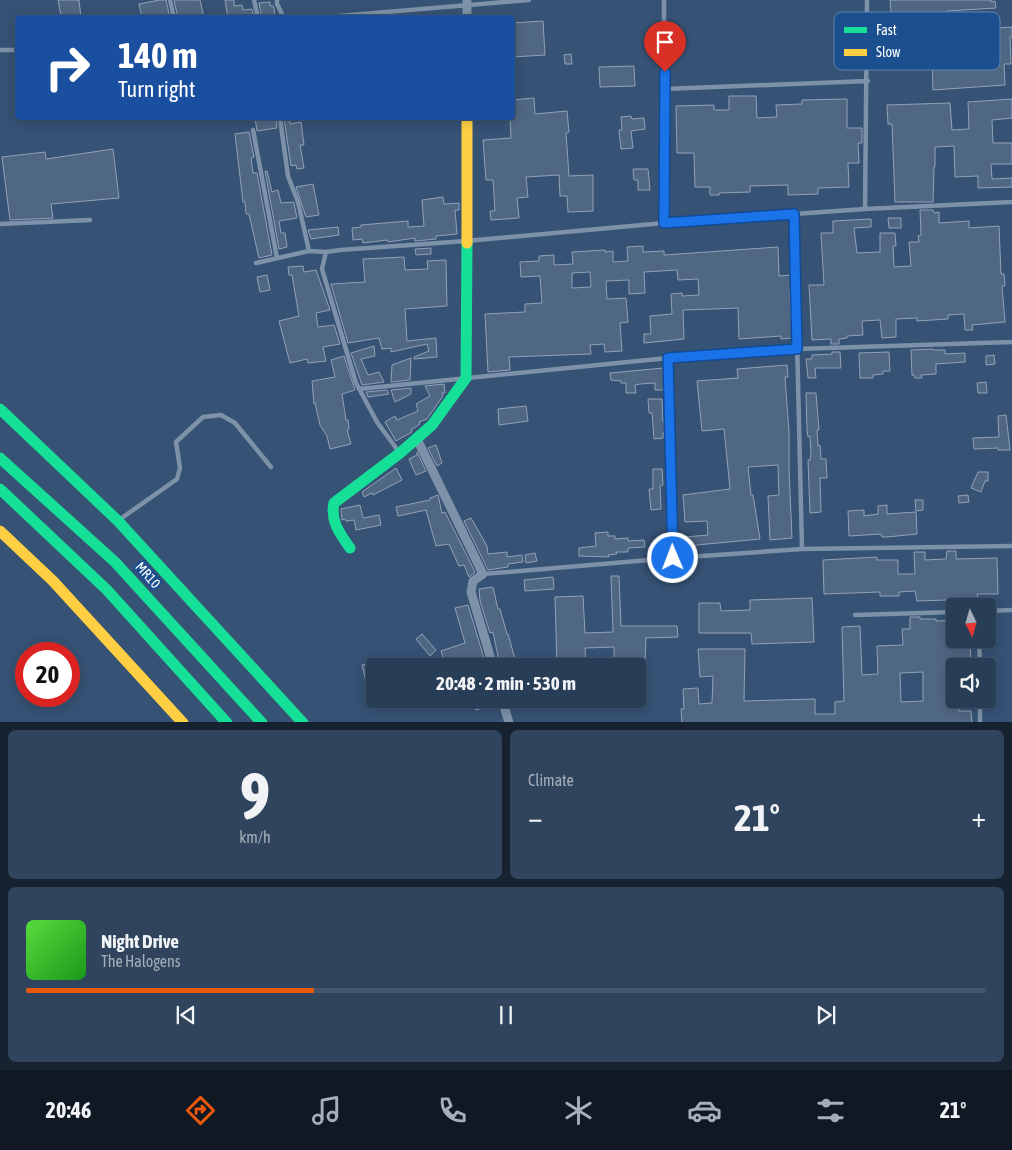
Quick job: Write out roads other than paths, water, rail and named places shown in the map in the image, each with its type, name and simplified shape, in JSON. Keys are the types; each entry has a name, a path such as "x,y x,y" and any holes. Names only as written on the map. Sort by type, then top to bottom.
{"street":[{"path":"467,2 467,15"},
{"path":"350,548 334,524 331,512 334,503 400,453 432,425 466,378 467,120"},
{"path":"0,409 118,521 303,722"},
{"path":"417,439 483,574 473,581 471,592 491,658"},
{"name":"MR10","path":"0,458 115,562 262,722"},
{"path":"0,490 107,590 226,722"},
{"path":"0,531 53,581 183,722"},
{"path":"505,708 510,722"}],"lane":[{"path":"170,0 173,15"},
{"path":"254,0 257,15"},
{"path":"277,0 282,15"},
{"path":"343,15 467,2 529,0"},
{"path":"664,0 664,223"},
{"path":"0,50 15,50"},
{"path":"865,209 868,70"},
{"path":"665,89 868,81"},
{"path":"280,120 288,176 298,202 309,252"},
{"path":"253,130 277,258"},
{"path":"256,263 309,252 466,241 664,223 865,209 1012,202"},
{"path":"794,214 802,549"},
{"path":"0,224 90,220"},
{"path":"326,252 322,269 356,384 376,422 400,453"},
{"path":"359,389 668,358 797,349 1012,342"},
{"path":"668,358 673,558"},
{"path":"118,521 177,478 180,468 176,442 203,417 220,415 235,422 271,467"},
{"path":"483,574 802,549 1012,546"},
{"path":"996,611 1012,610"},
{"path":"855,615 946,612"},
{"path":"980,708 980,722"}]}
